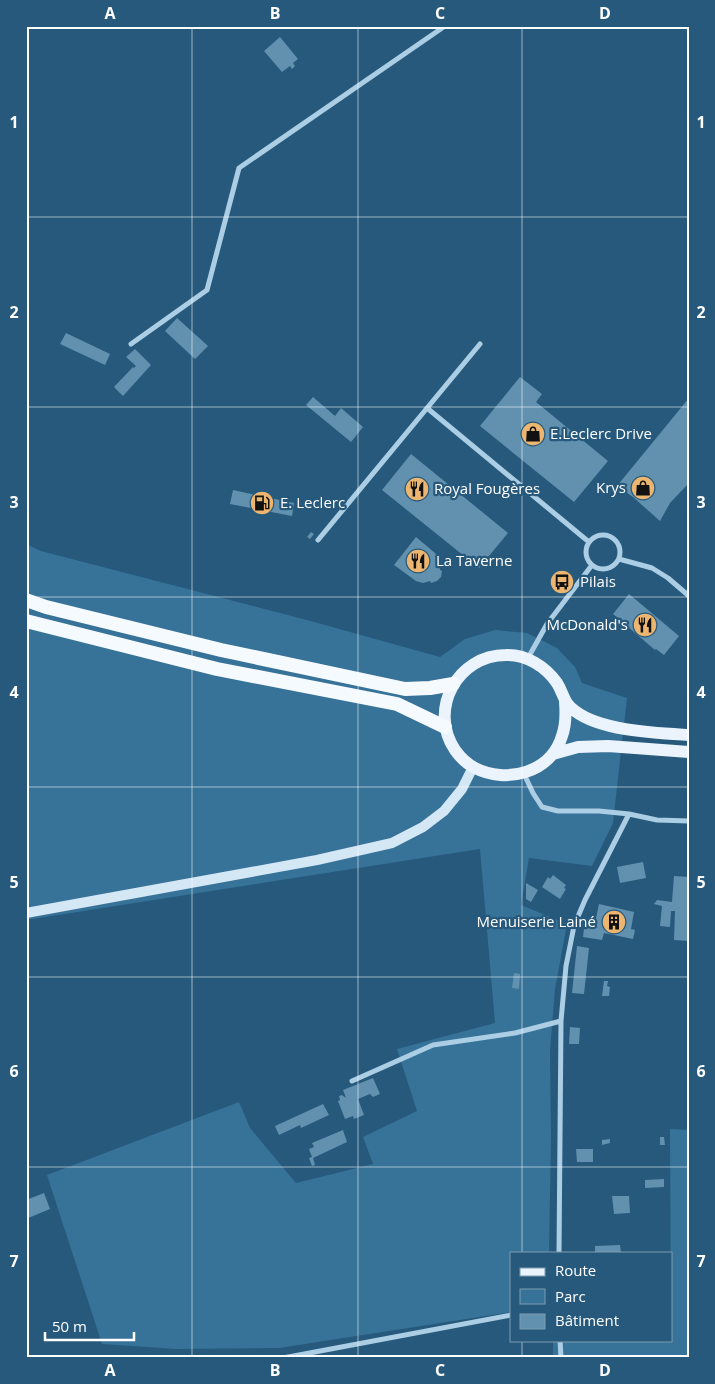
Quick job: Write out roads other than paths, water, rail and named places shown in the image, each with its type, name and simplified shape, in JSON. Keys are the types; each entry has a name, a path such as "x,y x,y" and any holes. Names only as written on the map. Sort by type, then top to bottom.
{"highway":[{"path":"26,600 46,607 221,650 405,689 430,688 453,684"},
{"path":"26,621 217,669 397,704 445,727"}],"main road":[{"path":"507,655 527,659 544,669 557,684 565,702 566,720 562,738 553,754 540,766 524,774 507,776 489,774 473,767 460,757 451,743 445,727 444,712 447,697 453,684 467,668 486,658 507,655"},
{"path":"565,702 575,712 601,724 650,733 689,736"},
{"path":"553,754 578,747 608,746 689,752"},
{"path":"26,913 317,860 392,843 424,827 444,811 462,789 473,767"}],"street":[{"path":"131,344 207,290 239,168 444,26"},
{"path":"318,540 480,344"},
{"path":"427,408 589,542"},
{"path":"597,536 608,536 616,541 620,550 619,559 616,564 607,569 602,569 588,561 585,552 589,542 597,536"},
{"path":"619,559 652,568 668,578 689,596"},
{"path":"527,659 547,624 592,565"},
{"path":"524,774 542,807 558,811 599,811 629,814 657,820 689,822"},
{"path":"559,1252 560,1021 566,966 574,926 584,900 629,814"},
{"path":"352,1081 433,1045 515,1033 560,1021"},
{"path":"283,1358 510,1315"},
{"path":"560,1342 561,1358"}],"place":[{"name":"E.Leclerc Drive","path":"533,434"},
{"name":"Krys","path":"643,488"},
{"name":"Royal Fougères","path":"417,489"},
{"name":"E. Leclerc","path":"262,503"},
{"name":"La Taverne","path":"418,561"},
{"name":"Pilais","path":"562,582"},
{"name":"McDonald's","path":"645,625"},
{"name":"Menuiserie Lainé","path":"614,922"}]}
